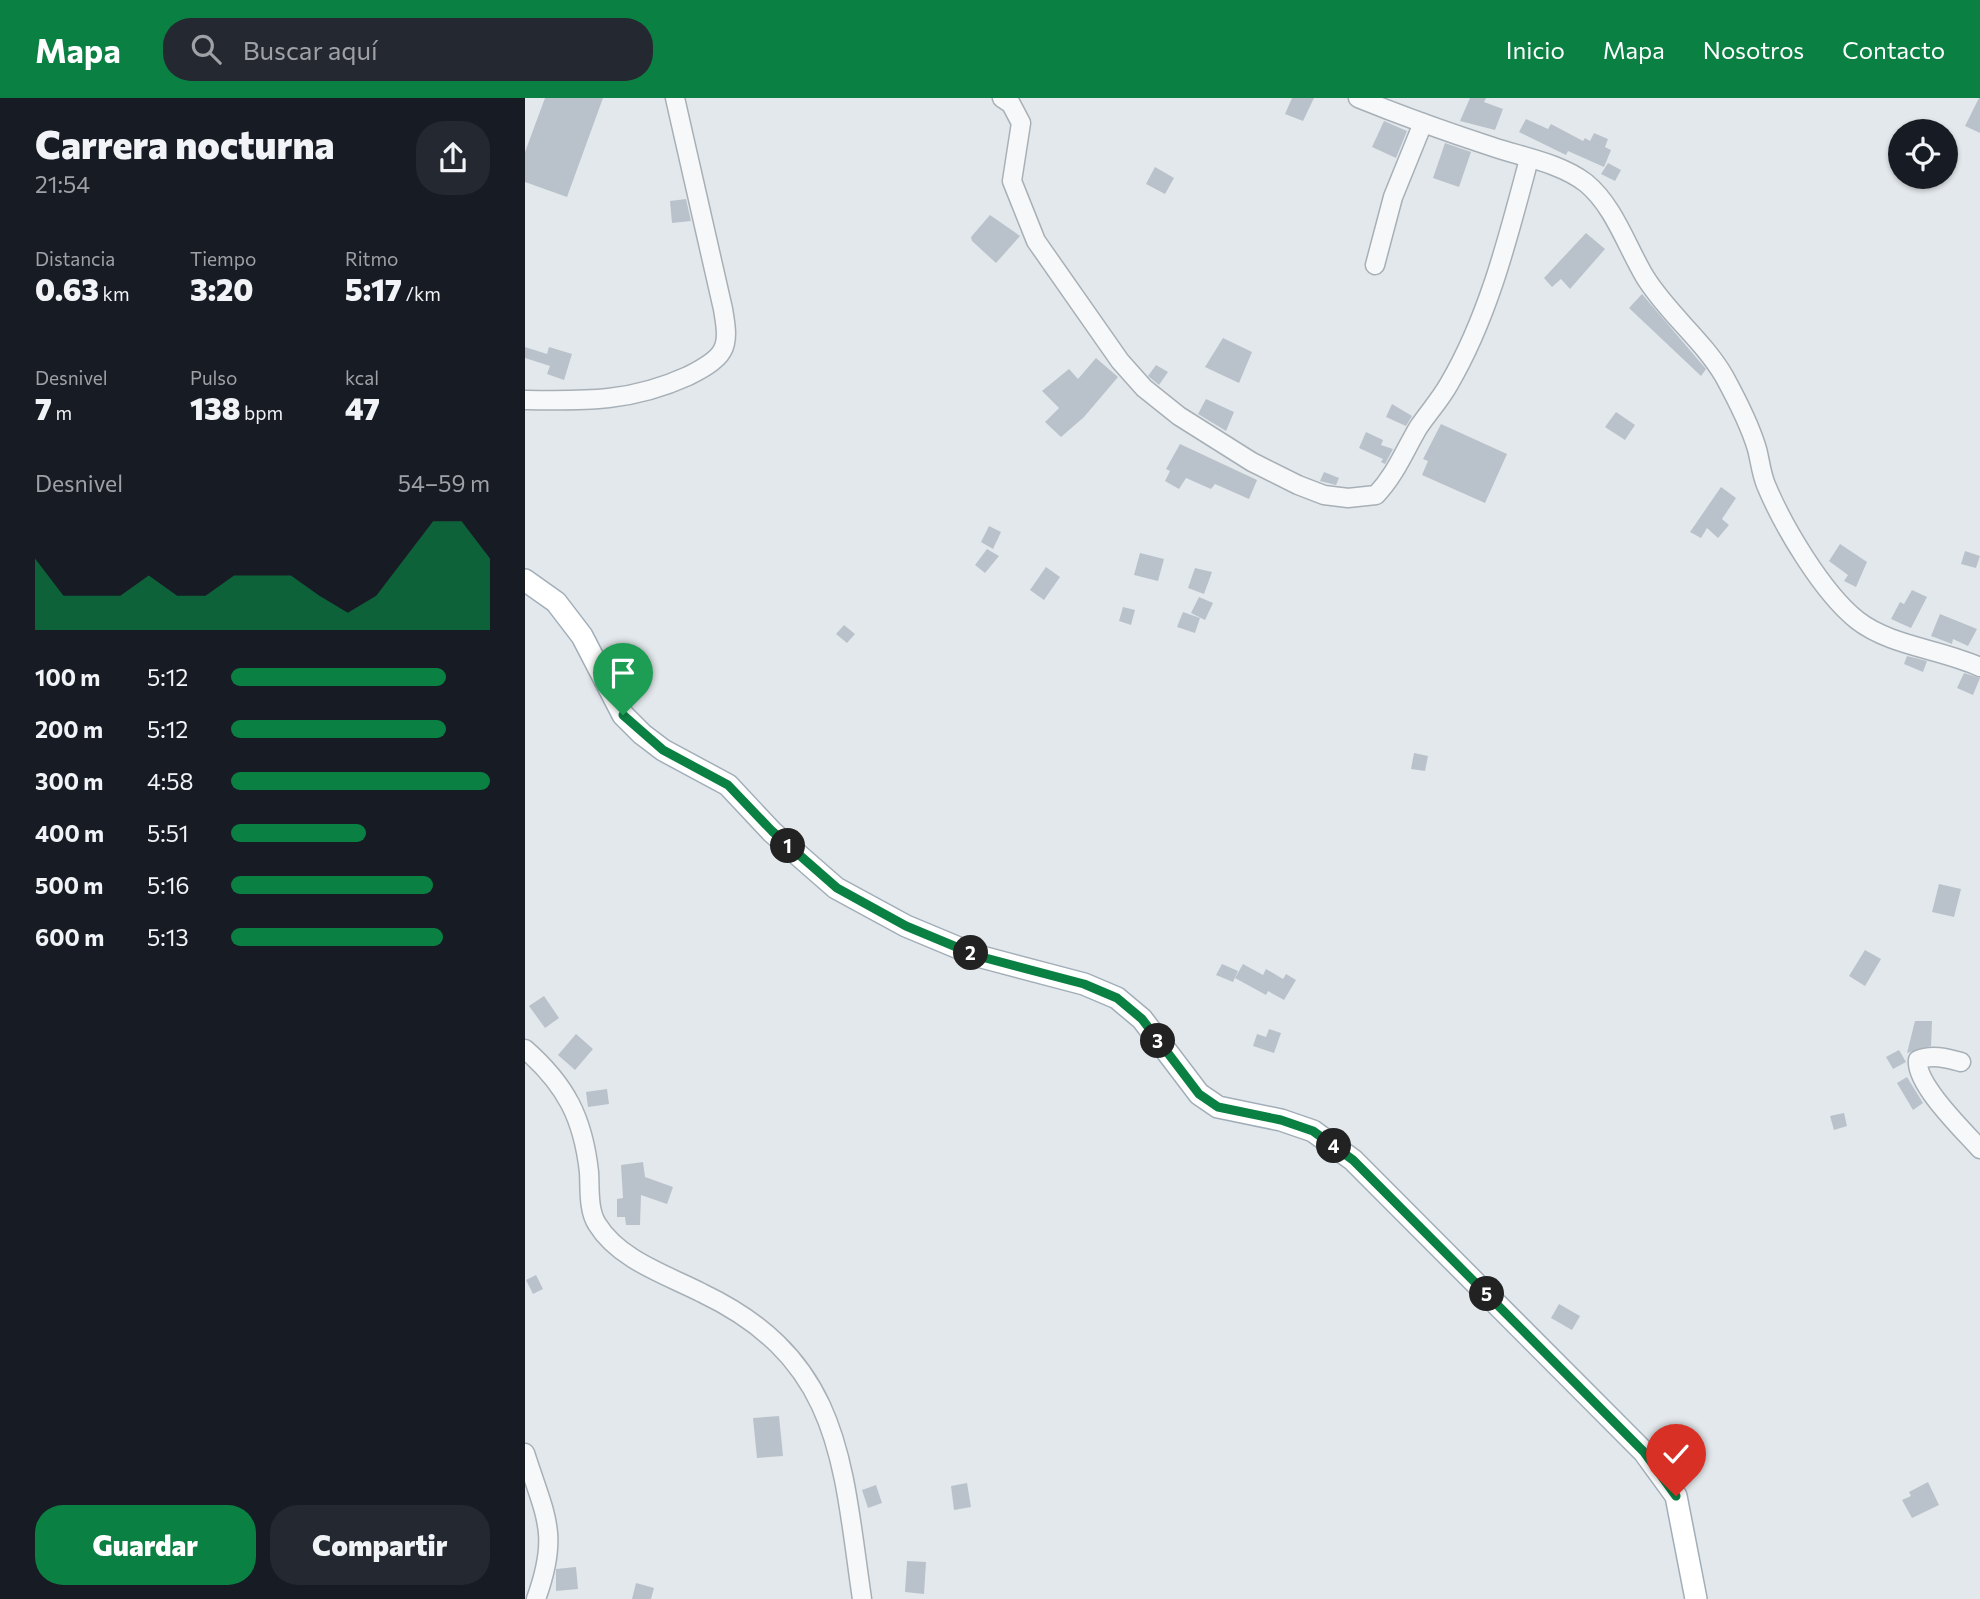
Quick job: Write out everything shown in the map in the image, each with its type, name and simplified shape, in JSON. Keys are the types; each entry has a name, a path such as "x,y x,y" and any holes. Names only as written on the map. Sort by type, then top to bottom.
{"main road":[{"path":"525,580 556,602 582,636 623,715 642,734 663,750 728,785 772,831 837,888 906,926 978,956 1084,984 1117,998 1142,1019 1199,1094 1218,1107 1281,1120 1313,1131 1353,1160 1644,1452 1676,1496 1696,1599"}],"street":[{"path":"525,400 606,401 637,396 701,370 722,352 726,330 723,309 675,98"},
{"path":"1002,98 1011,104 1021,123 1012,181 1036,242 1120,361 1144,388 1179,416 1252,462 1324,495 1348,498 1376,495 1391,479 1418,429 1449,383 1477,323 1501,258 1529,159"},
{"path":"1358,98 1423,123 1557,167 1576,177 1602,199 1663,305 1709,352 1720,370 1757,446 1764,481 1777,510 1805,557 1857,620 1889,639 1954,655 1980,667"},
{"path":"1375,265 1394,197 1423,123"},
{"path":"525,1049 551,1072 571,1104 583,1133 595,1223 627,1255 723,1303 760,1326 786,1349 808,1379 823,1408 845,1482 862,1599"},
{"path":"1961,1062 1937,1056 1918,1060 1917,1068 1923,1081 1980,1149"},
{"path":"525,1453 550,1531 550,1553 536,1599"}],"building":[{"path":"545,98 603,98 567,197 525,182 525,152"},
{"path":"1292,98 1314,98 1303,121 1285,114"},
{"path":"1470,98 1486,98 1484,102 1503,109 1495,130 1460,121"},
{"path":"1980,98 1980,133 1965,126"},
{"path":"1526,119 1548,129 1551,124 1583,141 1585,138 1590,141 1594,133 1608,139 1605,147 1611,150 1604,167 1568,151 1566,155 1519,132"},
{"path":"1384,121 1407,131 1396,158 1372,147"},
{"path":"1445,143 1471,152 1459,187 1433,178"},
{"path":"1608,163 1621,170 1615,181 1601,174"},
{"path":"1155,167 1174,178 1165,194 1146,184"},
{"path":"686,199 691,221 672,223 670,201"},
{"path":"990,215 1020,236 996,263 971,237"},
{"path":"1586,233 1605,249 1570,289 1561,279 1552,287 1544,278"},
{"path":"1642,294 1706,369 1701,376 1629,308"},
{"path":"1223,338 1252,352 1239,383 1205,367"},
{"path":"525,347 547,354 549,347 572,354 564,380 547,374 550,366 525,358"},
{"path":"1096,358 1118,377 1084,417 1061,437 1045,422 1059,408 1042,391 1069,369 1078,379"},
{"path":"1156,365 1168,372 1159,385 1148,376"},
{"path":"1206,399 1234,412 1226,431 1198,414"},
{"path":"1392,404 1412,416 1406,426 1386,417"},
{"path":"1616,412 1635,425 1625,440 1605,427"},
{"path":"1441,424 1507,454 1485,503 1422,475 1428,461 1423,459"},
{"path":"1366,432 1383,440 1381,445 1393,449 1385,464 1381,462 1383,459 1359,448"},
{"path":"1180,444 1257,480 1249,499 1215,484 1211,489 1186,478 1179,489 1165,481 1170,471 1166,469"},
{"path":"1324,472 1339,478 1336,485 1320,481"},
{"path":"1721,487 1736,498 1722,519 1729,525 1718,538 1707,528 1701,538 1690,532"},
{"path":"989,526 1001,532 993,549 981,542"},
{"path":"1840,544 1867,562 1856,587 1844,581 1848,575 1829,561"},
{"path":"987,549 999,556 985,573 975,565"},
{"path":"1965,551 1980,556 1976,568 1961,564"},
{"path":"1140,553 1164,559 1158,581 1134,575"},
{"path":"1046,567 1060,577 1044,600 1030,590"},
{"path":"1195,568 1212,572 1204,594 1188,588"},
{"path":"1912,590 1927,597 1911,628 1891,619 1900,602 1904,604"},
{"path":"1199,597 1213,603 1205,620 1191,613"},
{"path":"1123,607 1135,610 1131,625 1119,621"},
{"path":"1183,612 1200,618 1195,633 1177,627"},
{"path":"1940,614 1977,629 1968,646 1953,639 1952,644 1931,636"},
{"path":"844,625 855,634 847,643 836,634"},
{"path":"1907,656 1927,661 1923,672 1904,664"},
{"path":"1964,673 1980,678 1973,695 1957,688"},
{"path":"1414,753 1428,756 1425,771 1411,769"},
{"path":"1939,884 1961,889 1954,917 1932,912"},
{"path":"1865,950 1881,959 1865,986 1849,976"},
{"path":"1222,964 1238,971 1233,982 1216,975"},
{"path":"1243,964 1263,975 1266,969 1283,979 1286,974 1296,980 1284,1000 1268,991 1266,995 1235,978"},
{"path":"544,996 559,1018 545,1028 529,1006"},
{"path":"1915,1021 1932,1021 1931,1046 1907,1053"},
{"path":"1269,1029 1281,1033 1274,1053 1253,1046 1257,1034 1266,1037"},
{"path":"576,1034 593,1049 575,1070 558,1055"},
{"path":"1899,1050 1906,1062 1893,1069 1886,1057"},
{"path":"1907,1077 1923,1103 1913,1110 1897,1083"},
{"path":"607,1089 609,1104 588,1107 586,1092"},
{"path":"1844,1113 1847,1126 1834,1130 1830,1116"},
{"path":"643,1162 645,1177 673,1187 667,1204 641,1195 640,1225 626,1225 625,1217 617,1217 617,1199 623,1198 621,1165"},
{"path":"536,1275 543,1289 533,1294 526,1280"},
{"path":"1559,1304 1580,1316 1572,1330 1551,1318"},
{"path":"779,1416 783,1456 757,1458 753,1418"},
{"path":"1928,1482 1939,1505 1912,1518 1902,1500 1911,1496 1909,1492"},
{"path":"967,1483 971,1507 954,1510 951,1486"},
{"path":"876,1485 882,1503 868,1508 862,1490"},
{"path":"907,1561 926,1562 924,1594 905,1592"},
{"path":"576,1567 578,1589 556,1591 556,1569"},
{"path":"636,1583 654,1588 651,1599 632,1599"}],"route":[{"path":"623,715 663,750 728,785 772,831 837,888 906,926 978,956 1084,984 1117,998 1142,1019 1199,1094 1218,1107 1281,1120 1313,1131 1353,1160 1644,1452 1676,1496"}]}
